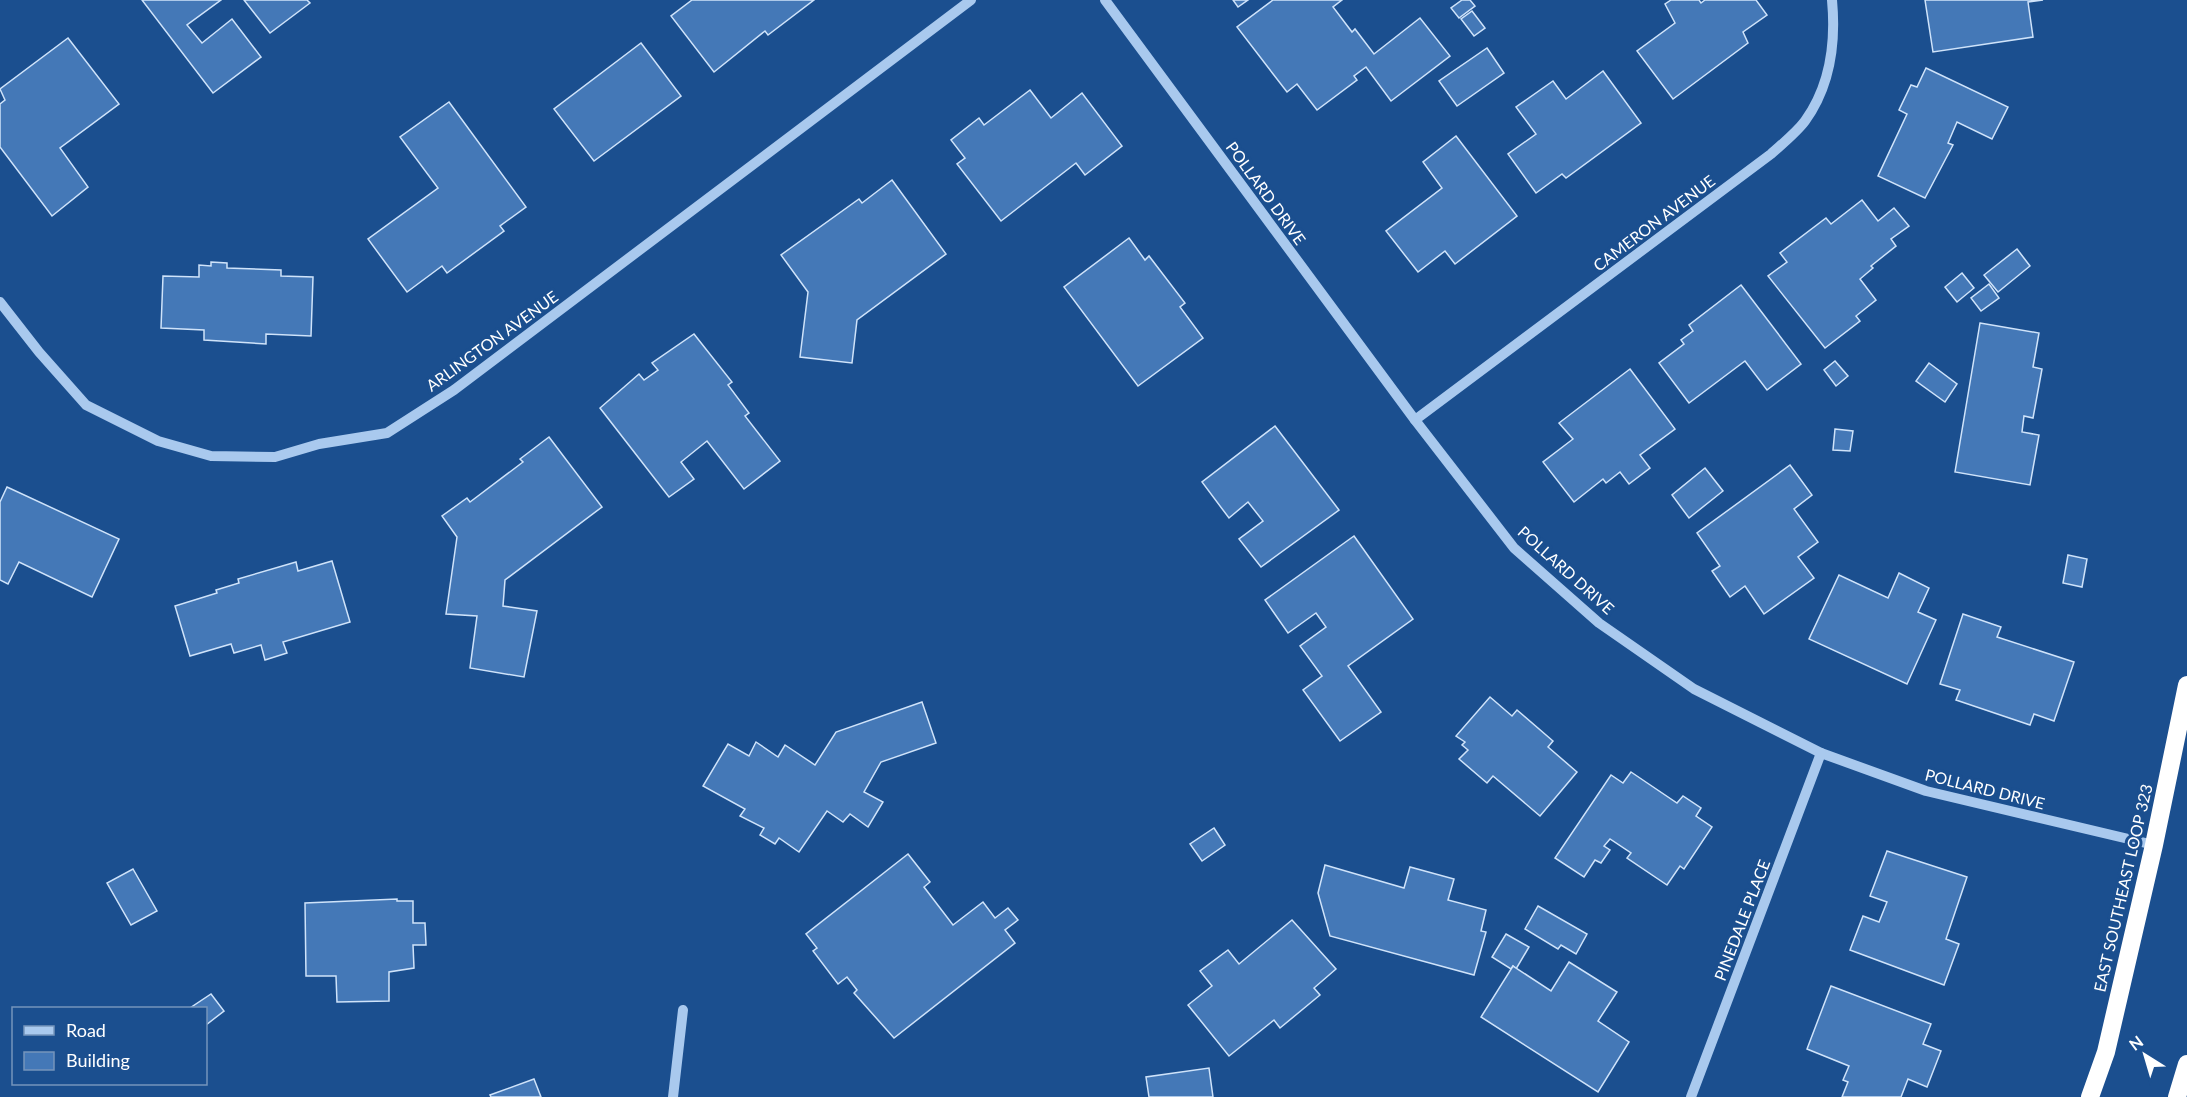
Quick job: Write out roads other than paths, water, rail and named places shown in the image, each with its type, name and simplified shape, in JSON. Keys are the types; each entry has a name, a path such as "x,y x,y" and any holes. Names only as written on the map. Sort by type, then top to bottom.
{"highway":[{"name":"EAST SOUTHEAST LOOP 323","path":"2090,1097 2106,1052 2154,845 2187,685"},
{"path":"2177,1097 2187,1064"}],"street":[{"name":"ARLINGTON AVENUE","path":"0,302 39,352 86,405 158,441 211,456 275,457 319,444 387,433 454,390 971,0"},
{"name":"POLLARD DRIVE","path":"1105,0 1415,420 1514,548 1599,623 1694,689 1821,753 1926,791 2154,845"},
{"name":"CAMERON AVENUE","path":"1415,420 1771,154 1804,122 1827,80 1835,35 1832,0"},
{"name":"PINEDALE PLACE","path":"1691,1097 1821,753"},
{"path":"674,1097 683,1010"}]}
